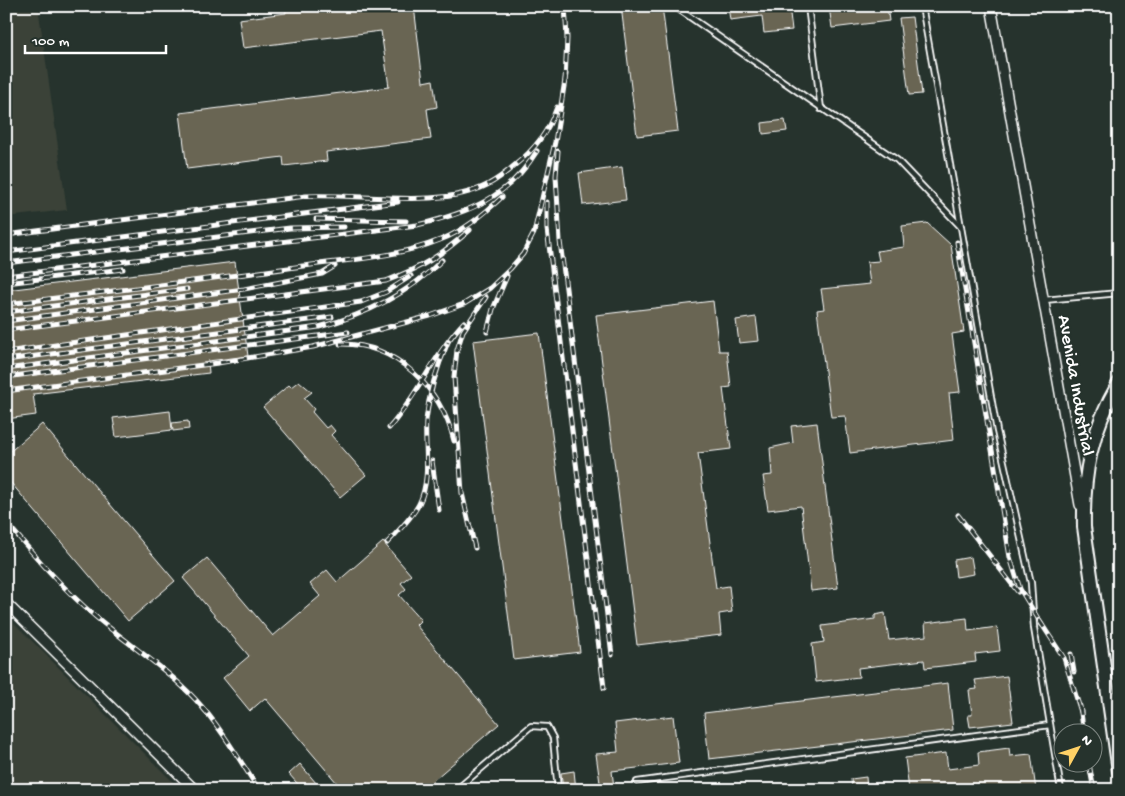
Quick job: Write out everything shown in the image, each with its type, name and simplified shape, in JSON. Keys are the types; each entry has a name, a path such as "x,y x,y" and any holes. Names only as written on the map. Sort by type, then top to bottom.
{"street":[{"name":"Avenida Industrial","path":"991,6 1084,528 1119,771"},
{"path":"1084,528 1084,494 1087,462 1104,410 1119,383"},
{"path":"6,603 195,790"}],"lane":[{"path":"674,6 820,109 897,160 916,177 962,228"},
{"path":"808,6 820,109"},
{"path":"922,6 997,430 1030,584 1034,628 1061,790"},
{"path":"1044,300 1119,293"},
{"path":"456,790 531,726 539,725 546,727 553,738 558,790"},
{"path":"637,782 1050,725"}],"shaded area":[{"path":"6,6 38,6 67,210 6,217"},
{"path":"6,615 181,790 6,790"}],"building":[{"path":"285,6 414,6 423,82 433,80 437,107 427,109 431,139 326,152 327,161 284,166 283,157 187,169 180,113 389,87 381,31 243,48 239,19 286,13"},
{"path":"621,6 662,6 678,131 637,136"},
{"path":"728,6 789,6 792,30 764,33 762,16 730,20"},
{"path":"829,6 887,6 889,21 832,28"},
{"path":"912,17 922,94 909,95 899,18"},
{"path":"785,120 787,131 763,134 762,123"},
{"path":"622,167 626,200 583,205 579,173"},
{"path":"927,223 951,245 964,332 952,334 960,392 949,393 954,440 850,453 845,416 831,417 817,310 824,309 821,289 870,284 867,262 879,261 877,251 904,247 902,226"},
{"path":"235,262 248,356 208,361 209,373 33,394 36,415 6,419 6,290"},
{"path":"713,301 719,351 727,351 731,387 723,388 731,449 698,453 716,588 729,586 732,612 719,614 721,635 637,645 596,315"},
{"path":"756,317 759,341 739,343 736,320"},
{"path":"539,333 580,652 514,660 473,341"},
{"path":"299,381 312,392 304,398 314,409 312,412 326,428 330,425 335,431 331,435 366,475 340,497 263,407 289,385 291,387"},
{"path":"170,411 172,430 116,437 113,418"},
{"path":"188,421 189,429 173,431 172,423"},
{"path":"817,423 838,588 811,591 801,506 768,510 763,476 772,475 770,448 793,443 791,426"},
{"path":"42,424 175,581 128,621 6,477 6,455"},
{"path":"383,542 411,575 401,583 406,589 399,595 421,620 416,625 499,724 422,790 343,790 265,698 250,711 223,678 249,656 183,578 207,558 273,636 320,596 310,584 327,570 337,582"},
{"path":"971,557 974,574 956,577 954,560"},
{"path":"885,613 889,640 926,636 925,623 967,618 968,631 997,627 1000,651 975,654 976,662 925,668 924,660 858,668 859,677 816,682 812,644 824,642 822,626 875,619 875,615"},
{"path":"1007,676 1013,722 970,727 968,715 972,715 969,690 977,689 975,680"},
{"path":"948,683 953,730 709,759 704,713"},
{"path":"673,716 679,763 612,771 614,788 601,790 596,754 618,752 615,723"},
{"path":"1009,748 1010,756 1031,754 1036,790 909,790 905,758 946,753 948,769 979,765 978,752"},
{"path":"300,764 322,790 303,790 289,774"},
{"path":"574,771 576,790 563,790 561,773"},
{"path":"866,777 867,790 852,790 851,779"}],"railway":[{"path":"565,6 567,38 565,81"},
{"path":"6,391 218,363 313,347 430,316 464,304 490,288 510,269 523,254 534,233 555,142 566,74"},
{"path":"6,235 306,196 423,198 468,192 494,181 529,153 545,132 557,107"},
{"path":"6,276 417,225 470,209 500,192 526,167 537,151"},
{"path":"558,151 556,176 560,241 612,655"},
{"path":"6,304 390,254 424,246 457,232 473,222 502,197"},
{"path":"6,252 398,202"},
{"path":"547,202 547,229 604,688"},
{"path":"316,219 406,221"},
{"path":"6,263 290,228 344,227"},
{"path":"6,330 386,281 411,271 431,260 470,230"},
{"path":"957,242 1010,557 1020,589 1042,625"},
{"path":"6,369 319,327 353,316 385,302 415,283 442,260"},
{"path":"6,321 244,289 322,274 335,266"},
{"path":"6,283 123,269"},
{"path":"6,352 361,302 386,292 411,276"},
{"path":"487,332 493,309 507,276"},
{"path":"6,312 187,289"},
{"path":"475,548 462,493 454,377 457,350 463,331 486,297"},
{"path":"6,360 332,317"},
{"path":"389,428 409,402 453,334 464,322"},
{"path":"6,377 348,332"},
{"path":"387,543 412,515 423,494 427,462 427,410 434,380 448,342"},
{"path":"340,344 380,351 397,360 413,372 439,403 454,441"},
{"path":"432,461 439,510"},
{"path":"958,515 1018,592"},
{"path":"6,522 72,595 108,627 172,677 195,699 221,731 259,790"},
{"path":"1039,620 1064,658 1081,712"},
{"path":"1071,654 1074,672"},
{"path":"1080,706 1083,724"},
{"path":"1091,774 1094,790"},
{"path":"6,782 14,790"}]}
